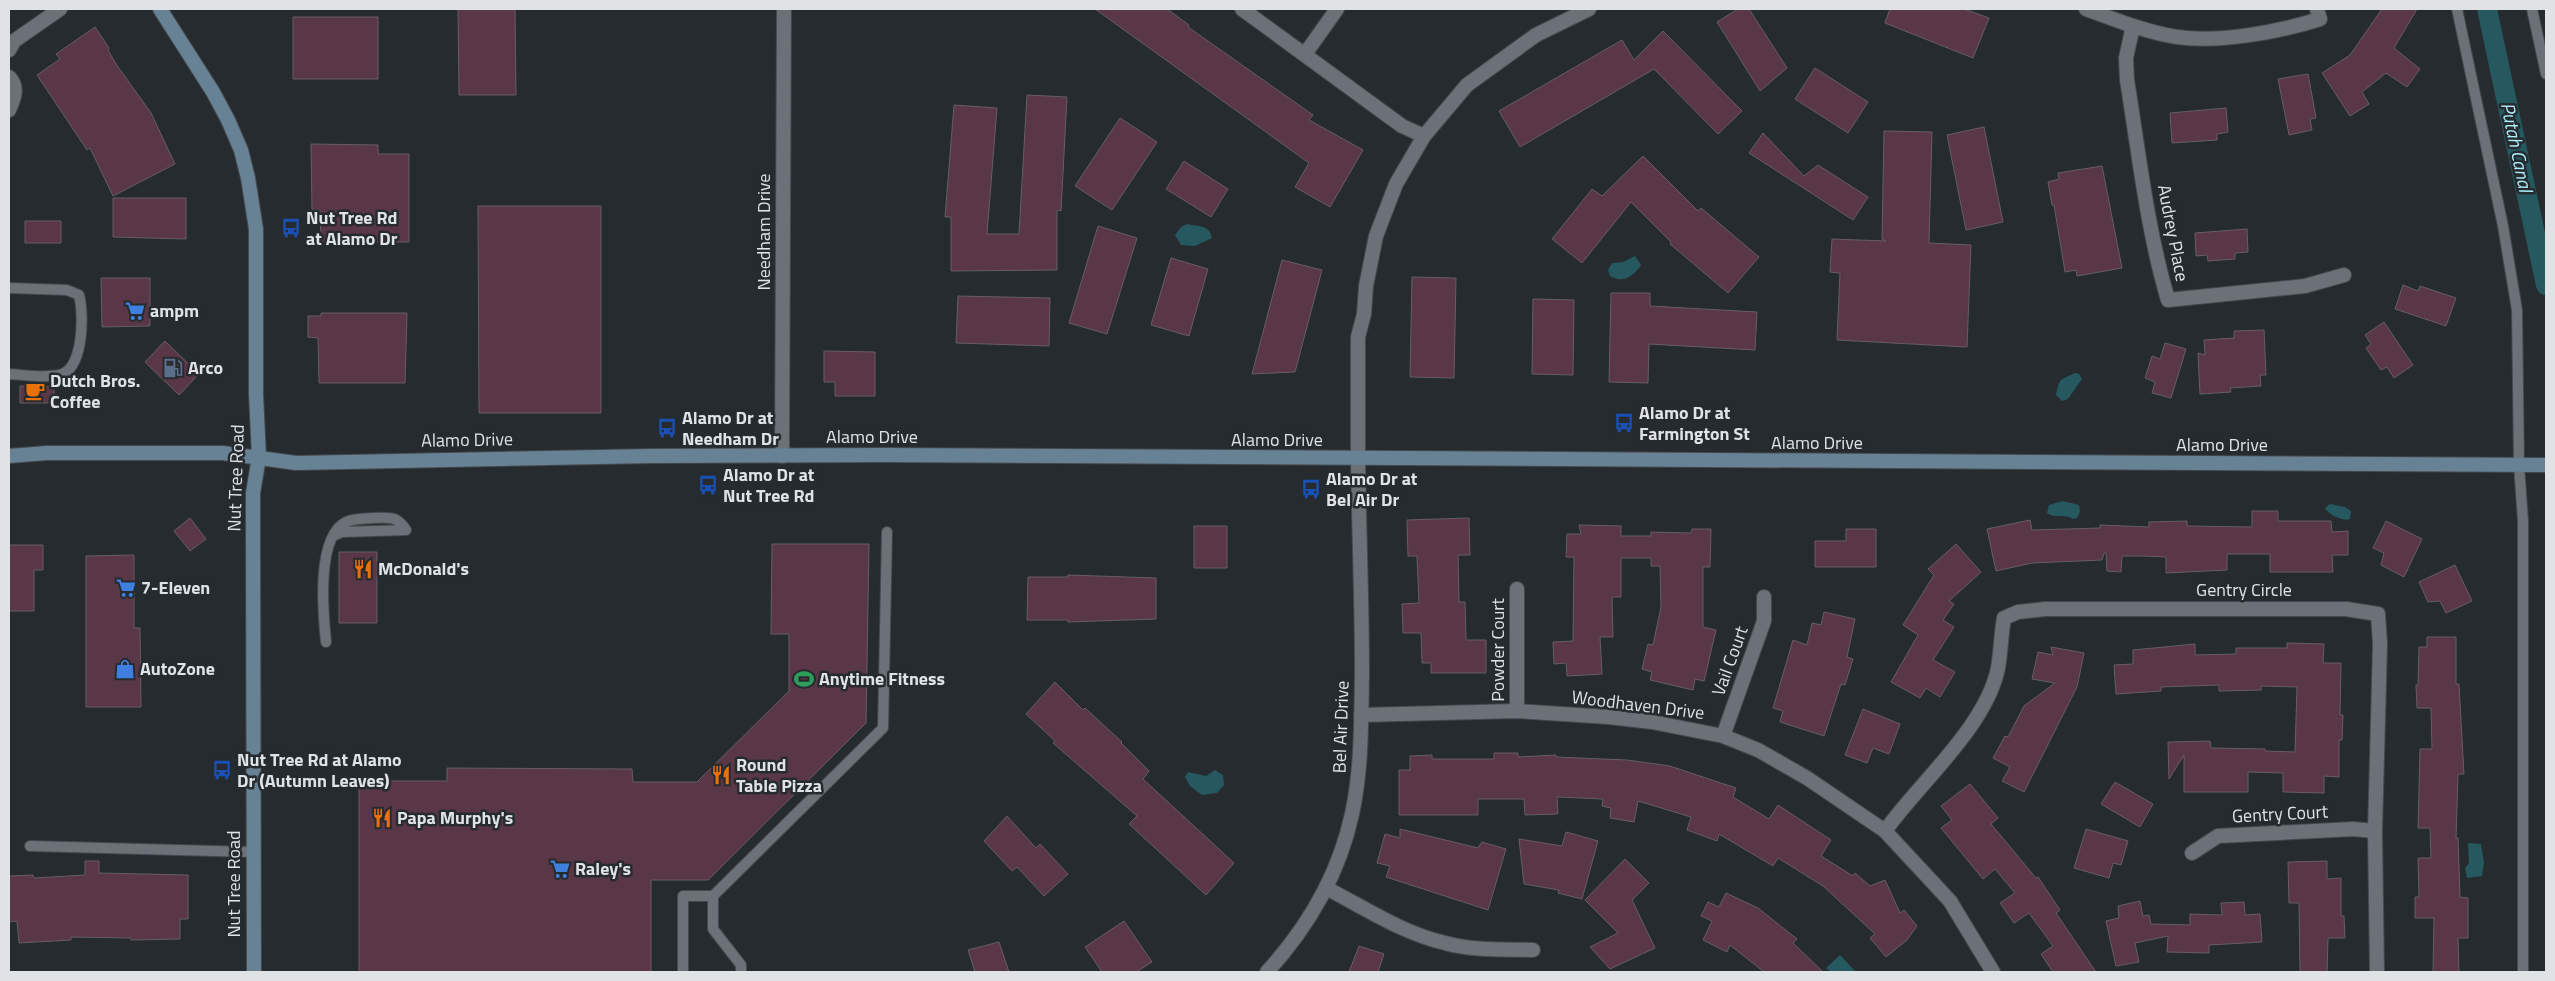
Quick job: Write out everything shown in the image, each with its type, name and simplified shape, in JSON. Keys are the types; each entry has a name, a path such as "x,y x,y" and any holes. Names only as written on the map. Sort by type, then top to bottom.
{"main road":[{"name":"Nut Tree Road","path":"160,9 213,92 228,120 241,150 248,178 256,229 256,384 259,457 254,493 253,521 252,852 254,972"},
{"name":"Alamo Drive","path":"9,456 47,452 223,453 296,463 490,458 782,456 2540,465"}],"street":[{"path":"9,50 14,41 60,9"},
{"name":"Needham Drive","path":"782,456 784,9"},
{"path":"1242,9 1402,126 1424,136"},
{"path":"1305,54 1337,9"},
{"name":"Bel Air Drive","path":"1267,972 1301,930 1326,888 1342,847 1353,806 1359,768 1361,716 1358,337 1364,314 1371,254 1393,191 1424,136 1467,85 1536,35 1589,9"},
{"path":"2086,9 2132,26 2178,37 2235,37 2288,30 2320,19 2317,9"},
{"name":"Audrey Place","path":"2132,26 2126,58 2127,80 2153,236 2168,300 2304,286 2344,275"},
{"path":"9,77 13,81 16,96 9,110"},
{"name":"Powder Court","path":"1517,589 1517,711"},
{"name":"Vail Court","path":"1723,736 1764,621 1764,597"},
{"name":"Gentry Circle","path":"1885,831 1900,810 1929,781 1966,732 1987,699 1998,668 2004,618 2018,612 2045,609 2346,609 2378,614 2380,644 2375,831 2377,972"},
{"name":"Woodhaven Drive","path":"1361,716 1517,711 1609,717 1652,722 1723,736 1758,750 1807,778 1885,831 1950,901 1993,972"},
{"name":"Gentry Court","path":"2192,853 2218,836 2353,829 2375,831"},
{"path":"1326,888 1406,930 1446,944 1488,949 1533,950"}],"lane":[{"path":"2457,9 2503,226 2517,310 2519,465 2523,521 2523,972"},
{"path":"2532,9 2546,74"},
{"path":"9,288 67,290 79,295 83,311 82,336 68,370 60,375 9,374"},
{"path":"326,642 324,625 325,556 333,536 342,532 406,530"},
{"path":"683,972 683,896 713,896 884,728 887,532"},
{"path":"30,846 252,852"},
{"path":"713,896 713,929 741,965 741,972"}],"water":[{"path":"1187,224 1206,228 1209,230 1212,238 1195,246 1181,245 1175,235 1181,227"},
{"path":"1635,256 1641,265 1632,275 1624,279 1610,276 1608,270 1612,263 1623,262"},
{"path":"2075,373 2079,374 2082,379 2068,399 2062,401 2056,395 2060,382 2063,378"},
{"path":"2063,501 2079,505 2080,512 2077,518 2053,516 2047,513 2049,505"},
{"path":"2330,504 2345,507 2351,511 2350,519 2336,517 2329,513 2325,508"},
{"path":"1215,770 1223,775 1224,785 1217,793 1202,795 1190,786 1185,777 1188,772 1206,776"},
{"path":"2468,843 2481,844 2484,863 2482,876 2467,878 2465,868 2469,863"},
{"path":"1840,955 1856,972 1831,972 1826,968"}],"building":[{"path":"458,9 515,9 516,95 459,95"},
{"path":"1095,9 1167,9 1189,25 1188,27 1313,115 1309,120 1363,150 1330,207 1295,187 1309,163"},
{"path":"1738,9 1749,9 1787,68 1760,91 1717,22"},
{"path":"1890,9 1964,9 1989,18 1973,58 1885,23"},
{"path":"2382,9 2417,9 2394,48 2420,69 2407,87 2386,73 2362,92 2369,104 2350,116 2322,73 2350,55"},
{"path":"293,17 378,17 378,79 293,79"},
{"path":"95,27 109,48 108,50 116,64 151,113 175,164 113,196 90,148 87,150 37,75 60,59 56,54"},
{"path":"1663,31 1742,111 1718,134 1654,69 1520,147 1499,111 1622,40 1634,60"},
{"path":"1815,68 1868,102 1848,133 1795,99"},
{"path":"2308,74 2316,118 2310,119 2312,130 2289,135 2278,79"},
{"path":"1027,95 1067,97 1061,211 1057,210 1057,270 951,271 951,217 945,217 954,105 997,108 987,234 1019,234"},
{"path":"2226,108 2228,132 2217,134 2217,140 2172,143 2170,113"},
{"path":"1120,118 1157,142 1112,210 1075,186"},
{"path":"1984,127 2003,222 1966,230 1947,135"},
{"path":"1884,131 1932,132 1929,243 1971,245 1967,347 1837,340 1840,273 1830,272 1832,239 1886,241 1882,239"},
{"path":"1763,133 1804,176 1818,165 1868,197 1853,220 1749,153"},
{"path":"311,144 378,145 378,154 409,154 409,242 321,242 320,210 312,210"},
{"path":"1643,156 1698,211 1701,208 1759,257 1728,293 1670,244 1671,242 1631,202 1582,263 1552,239 1592,189 1602,196"},
{"path":"1184,161 1228,189 1211,217 1166,189"},
{"path":"2102,166 2122,268 2077,276 2076,270 2065,272 2054,205 2052,205 2048,182 2059,179 2058,173"},
{"path":"113,198 186,198 186,239 113,237"},
{"path":"478,206 601,206 601,413 479,413"},
{"path":"25,221 61,221 61,243 25,243"},
{"path":"1098,226 1137,238 1107,334 1069,323"},
{"path":"2247,229 2248,252 2235,253 2235,259 2208,261 2207,255 2196,256 2195,233"},
{"path":"1171,258 1208,269 1189,336 1151,325"},
{"path":"1282,260 1322,270 1295,372 1252,374"},
{"path":"1412,277 1456,278 1454,378 1410,377"},
{"path":"101,278 150,278 150,326 102,327"},
{"path":"2403,285 2418,291 2420,286 2456,298 2446,326 2395,309"},
{"path":"1611,293 1650,293 1650,306 1757,312 1755,350 1649,344 1648,383 1609,382"},
{"path":"958,296 1050,298 1049,346 956,343"},
{"path":"1533,299 1574,300 1573,375 1532,374"},
{"path":"321,313 407,313 405,383 319,383 318,338 308,337 308,316 321,316"},
{"path":"2384,322 2413,365 2394,378 2387,367 2381,370 2366,348 2371,344 2365,335"},
{"path":"2264,330 2266,375 2260,375 2261,386 2230,388 2231,392 2200,394 2198,353 2205,355 2204,340 2234,338 2234,331"},
{"path":"165,341 199,374 179,395 145,362"},
{"path":"2165,343 2186,349 2171,398 2152,393 2155,382 2145,378 2152,356 2160,359"},
{"path":"824,351 875,352 875,396 835,396 835,382 824,382"},
{"path":"20,386 54,387 54,403 20,403"},
{"path":"2252,511 2278,511 2278,521 2331,521 2332,532 2348,531 2348,555 2332,555 2333,572 2270,572 2270,554 2227,554 2227,570 2166,573 2166,557 2122,556 2121,572 2107,571 2106,553 2104,553 2102,560 2032,563 1996,571 1987,529 2030,520 2032,530 2100,528 2100,525 2149,527 2149,522 2187,521 2187,526 2252,527"},
{"path":"190,518 206,539 190,551 174,531"},
{"path":"1469,518 1470,555 1458,555 1459,602 1465,602 1466,640 1486,640 1486,673 1431,673 1431,663 1422,663 1421,633 1403,633 1402,604 1419,603 1417,556 1408,556 1407,520"},
{"path":"2386,521 2422,539 2404,577 2381,565 2384,553 2373,548"},
{"path":"1579,525 1621,526 1621,536 1651,536 1651,532 1691,533 1692,529 1711,529 1710,567 1703,567 1703,627 1716,630 1704,681 1695,679 1693,690 1650,680 1652,672 1642,669 1648,644 1653,645 1661,607 1660,566 1651,566 1651,558 1621,558 1621,597 1612,597 1613,637 1600,637 1602,674 1567,676 1566,663 1554,664 1553,642 1573,641 1574,557 1566,557 1567,534 1581,534"},
{"path":"1194,526 1227,526 1227,568 1194,568"},
{"path":"1846,529 1876,529 1876,567 1815,567 1815,541 1846,541"},
{"path":"772,544 869,544 866,723 708,880 651,880 651,972 359,972 359,781 447,781 447,768 632,769 633,782 697,782 789,691 789,634 771,634"},
{"path":"1956,544 1981,572 1949,601 1954,604 1943,620 1954,627 1933,660 1955,672 1940,697 1926,688 1920,698 1891,682 1918,635 1903,625 1934,575 1928,569"},
{"path":"9,545 43,545 43,570 34,570 34,611 9,611"},
{"path":"339,552 377,552 377,623 339,623"},
{"path":"134,555 134,628 140,628 141,707 86,707 86,556"},
{"path":"2455,565 2472,601 2446,613 2440,601 2428,602 2419,582"},
{"path":"1068,575 1156,578 1156,619 1068,622 1068,620 1027,620 1028,577 1068,577"},
{"path":"1824,612 1855,619 1847,657 1853,659 1845,685 1841,684 1824,736 1780,722 1783,711 1773,708 1793,640 1807,645 1812,623 1821,625"},
{"path":"2427,637 2456,637 2456,684 2459,684 2464,774 2458,774 2456,838 2458,838 2460,897 2468,898 2468,938 2458,938 2459,972 2433,972 2434,918 2415,918 2415,897 2419,897 2418,858 2431,858 2430,828 2418,828 2420,749 2432,749 2431,708 2417,708 2416,685 2418,685 2419,647 2427,647"},
{"path":"2287,643 2324,644 2323,663 2341,663 2340,715 2343,715 2342,740 2339,740 2339,777 2324,776 2324,793 2283,792 2283,773 2248,772 2248,792 2184,792 2184,755 2169,779 2168,742 2210,741 2211,748 2265,749 2265,751 2295,752 2297,687 2261,686 2261,690 2219,691 2219,685 2161,687 2161,691 2116,694 2114,665 2133,664 2133,650 2195,644 2195,655 2236,654 2236,648 2287,648"},
{"path":"2051,647 2084,653 2077,687 2024,792 2002,781 2010,767 1993,758 2005,736 2008,737 2024,706 2055,683 2032,679 2038,652 2053,655"},
{"path":"1055,682 1083,710 1085,708 1122,742 1149,771 1143,779 1234,863 1206,895 1129,824 1137,816 1053,743 1055,741 1026,714"},
{"path":"1863,709 1900,724 1889,754 1873,748 1867,763 1845,755"},
{"path":"1494,753 1518,753 1518,757 1556,755 1556,757 1627,760 1670,766 1736,788 1733,797 1769,819 1778,805 1831,840 1821,856 1853,876 1855,873 1870,886 1885,880 1900,913 1904,910 1917,926 1907,940 1886,957 1870,938 1875,934 1823,886 1778,858 1773,866 1719,834 1717,841 1687,830 1691,817 1638,801 1634,822 1610,818 1611,808 1602,806 1603,799 1557,797 1558,814 1525,815 1524,799 1478,799 1478,815 1399,815 1399,770 1410,770 1410,756 1432,755 1432,759 1494,759"},
{"path":"2115,782 2153,804 2140,827 2101,804"},
{"path":"1970,784 1998,818 1991,824 2036,878 2038,877 2060,910 2056,913 2096,972 2053,972 2041,954 2053,946 2029,913 2014,923 2000,903 2015,893 1995,869 1983,879 1941,828 1952,820 1941,806"},
{"path":"1007,816 1036,848 1040,844 1068,874 1044,896 1017,867 1012,871 984,841"},
{"path":"1400,829 1478,848 1482,842 1506,849 1488,910 1386,877 1390,866 1377,863 1385,834 1400,838"},
{"path":"2086,829 2128,841 2121,865 2113,863 2109,878 2074,868"},
{"path":"1566,832 1598,841 1582,899 1558,893 1559,890 1524,884 1519,839 1562,846"},
{"path":"1625,859 1649,883 1632,900 1655,948 1610,969 1590,947 1618,933 1585,900"},
{"path":"85,861 99,861 99,873 188,875 188,919 180,919 180,939 131,940 131,938 71,937 71,940 19,943 17,921 9,922 9,876 33,875 34,878 85,875"},
{"path":"2327,861 2327,879 2341,878 2341,916 2344,916 2345,938 2328,938 2327,972 2300,972 2299,903 2289,903 2288,862"},
{"path":"1726,893 1758,908 1797,939 1793,943 1823,972 1764,972 1730,945 1727,952 1703,940 1712,921 1701,916 1708,902 1719,907"},
{"path":"2140,901 2143,916 2149,915 2151,924 2190,925 2190,914 2222,915 2221,903 2244,902 2245,915 2260,914 2262,942 2209,945 2209,953 2167,952 2168,936 2135,943 2139,962 2116,966 2106,921 2119,918 2118,906"},
{"path":"1124,921 1152,962 1136,972 1102,972 1085,947"},
{"path":"999,942 1009,972 975,972 968,950"},
{"path":"1359,946 1384,954 1378,972 1349,972"}],"waterway":[{"name":"Putah Canal","path":"2487,9 2546,285"}],"place":[{"name":"Nut Tree Rd at Alamo Dr","path":"291,228"},
{"name":"ampm","path":"135,311"},
{"name":"Arco","path":"173,368"},
{"name":"Dutch Bros. Coffee","path":"35,391"},
{"name":"Alamo Dr at Farmington St","path":"1624,423"},
{"name":"Alamo Dr at Needham Dr","path":"667,428"},
{"name":"Alamo Dr at Nut Tree Rd","path":"708,485"},
{"name":"Alamo Dr at Bel Air Dr","path":"1311,489"},
{"name":"McDonald's","path":"363,569"},
{"name":"7-Eleven","path":"126,588"},
{"name":"AutoZone","path":"125,669"},
{"name":"Anytime Fitness","path":"804,679"},
{"name":"Nut Tree Rd at Alamo Dr (Autumn Leaves)","path":"222,770"},
{"name":"Round Table Pizza","path":"721,775"},
{"name":"Papa Murphy's","path":"382,818"},
{"name":"Raley's","path":"560,869"}]}
